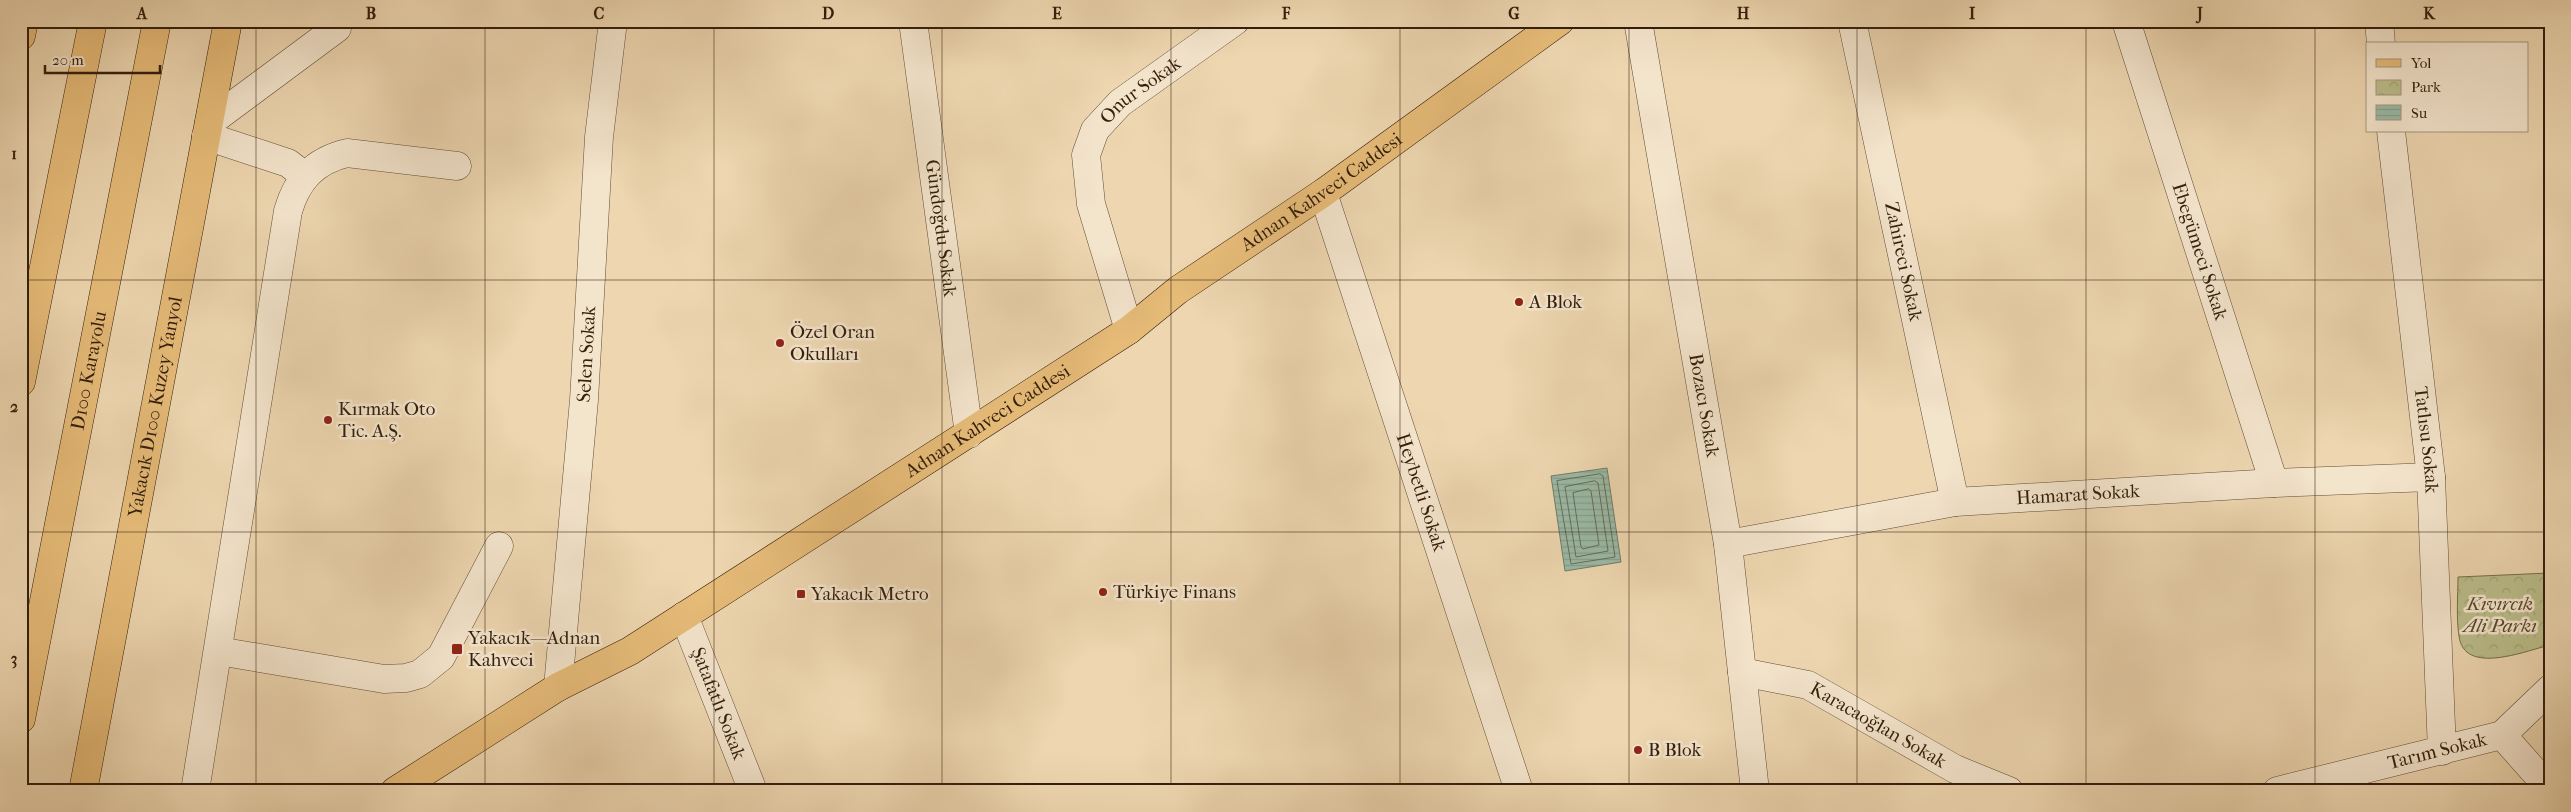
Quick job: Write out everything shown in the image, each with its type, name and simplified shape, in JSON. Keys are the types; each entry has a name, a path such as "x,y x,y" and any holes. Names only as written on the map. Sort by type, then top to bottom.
{"main road":[{"path":"21,36 24,21"},
{"path":"21,382 93,21"},
{"name":"D100 Karayolu","path":"21,719 157,21"},
{"name":"Yakacık D100 Kuzey Yanyol","path":"83,791 228,21"},
{"name":"Adnan Kahveci Caddesi","path":"397,789 558,687 630,651 1128,330 1178,290 1323,193 1555,23"}],"street":[{"path":"305,176 288,163 208,130 337,28 338,21"},
{"name":"Selen Sokak","path":"558,687 584,400 599,137 613,21"},
{"name":"Gündoğdu Sokak","path":"912,21 969,434"},
{"name":"Onur Sokak","path":"1128,330 1091,204 1086,155 1088,146 1094,130 1120,103 1235,21"},
{"name":"Bozacı Sokak","path":"1638,21 1728,544 1754,791"},
{"name":"Zahireci Sokak","path":"1852,21 1955,502"},
{"name":"Ebegümeci Sokak","path":"2126,21 2274,483"},
{"path":"2379,21 2381,42"},
{"name":"Tatlısu Sokak","path":"2391,132 2431,477 2442,751"},
{"path":"195,791 288,211 292,196 305,176 321,163 347,153 457,166"},
{"name":"Heybetli Sokak","path":"1323,193 1520,791"},
{"name":"Hamarat Sokak","path":"1728,544 1955,502 2274,483 2431,477"},
{"path":"218,651 384,679 406,678 420,674 441,657 499,546"},
{"name":"Şatafatlı Sokak","path":"684,616 753,791"},
{"name":"Karacaoğlan Sokak","path":"1742,672 1808,685 1955,769 2009,791"},
{"name":"Tarım Sokak","path":"2277,791 2502,735 2550,689"},
{"path":"2502,735 2550,789"}],"green space":[{"name":"Kıvırcık Ali Parkı","path":"2550,573 2550,645 2497,658 2483,658 2472,655 2463,648 2458,629 2458,577"}],"water":[{"path":"1607,468 1621,562 1565,571 1551,476"}],"place":[{"name":"A Blok","path":"1519,302"},
{"name":"Özel Oran Okulları","path":"780,343"},
{"name":"Kırmak Oto Tic. A.Ş.","path":"328,420"},
{"name":"Türkiye Finans","path":"1103,592"},
{"name":"Yakacık Metro","path":"801,594"},
{"name":"Yakacık—Adnan Kahveci","path":"457,649"},
{"name":"B Blok","path":"1638,750"}]}
